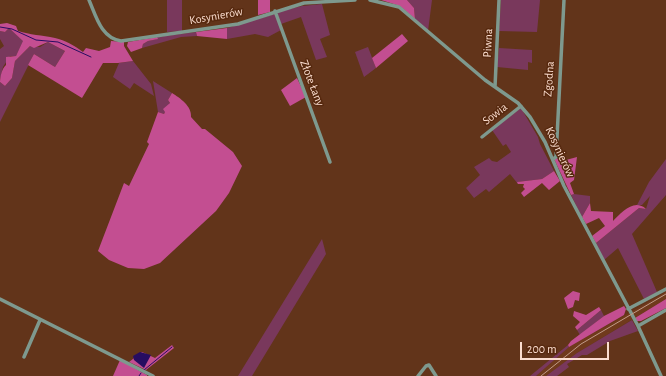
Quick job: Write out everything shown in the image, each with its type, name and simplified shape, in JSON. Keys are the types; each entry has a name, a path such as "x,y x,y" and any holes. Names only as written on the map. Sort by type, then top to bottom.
{"street":[{"name":"Kosynierów","path":"89,0 103,30 110,38 121,40 238,24 304,3 355,0"},
{"name":"Kosynierów","path":"370,0 399,7 495,87 521,106 538,128 564,186 638,326 661,375"},
{"name":"Piwna","path":"495,87 499,0"},
{"name":"Zgodna","path":"553,159 556,157 564,0"},
{"name":"Złote Łany","path":"275,11 330,162"},
{"name":"Sowia","path":"482,137 521,106"},
{"path":"628,309 666,289"},
{"path":"0,299 153,376"},
{"path":"638,326 666,310"},
{"path":"24,357 40,320"},
{"path":"418,376 426,366 429,365 436,376"},
{"path":"661,375 666,372"}],"shaded area":[{"path":"167,0 182,0 182,31 167,32"},
{"path":"258,0 270,0 270,12 258,15"},
{"path":"381,0 407,0 414,8 415,19 400,6"},
{"path":"407,0 432,0 428,31 415,19 414,8"},
{"path":"501,0 540,0 537,32 499,31"},
{"path":"322,4 330,35 320,39 327,57 316,60 301,17 281,24 277,12 302,6"},
{"path":"275,14 281,30 268,37 255,34 227,39 227,28"},
{"path":"7,23 16,26 18,31 62,40 83,52 86,48 99,51 110,47 111,41 124,42 124,46 133,61 103,63 82,98 28,65 34,54 55,67 65,51 48,42 34,48 30,46 15,61 12,78 5,86 0,82 0,78 3,68 6,65 6,57 16,56 23,41 9,28 5,32 0,31 0,24"},
{"path":"9,28 24,41 16,56 10,56 3,67 0,80 0,49 4,46 0,39 0,31 5,32"},
{"path":"227,28 227,39 197,36 196,32"},
{"path":"196,32 197,36 181,37 142,48 143,44 157,39 157,37"},
{"path":"402,34 408,41 376,68 372,58"},
{"path":"157,37 158,39 148,41 143,44 142,48 131,52 127,46 128,42"},
{"path":"48,42 65,51 55,67 34,54 0,122 0,82 5,86 12,78 15,61 30,46 40,47"},
{"path":"368,47 376,68 364,77 355,52"},
{"path":"499,48 532,50 532,63 528,62 528,70 497,67"},
{"path":"133,61 151,84 154,96 134,83 130,89 113,77 119,63"},
{"path":"297,78 306,97 290,106 281,90"},
{"path":"153,81 172,93 168,100 170,103 164,114 158,112"},
{"path":"172,93 188,106 191,117 202,129 205,129 233,152 242,166 229,193 216,211 160,263 144,269 128,268 109,260 98,251 124,183 129,186 149,144 147,142 158,112 164,114 165,112 163,109 170,103 168,100"},
{"path":"521,108 538,137 554,171 542,179 518,182 518,184 510,174 489,192 486,189 474,198 466,188 480,175 474,167 489,158 492,161 497,162 511,152 506,144 503,146 492,130"},
{"path":"577,157 574,180 570,183 574,194 571,195 555,158 566,160"},
{"path":"666,159 666,195 632,234 657,292 644,299 618,248 604,260 596,243 639,208 646,209 650,196 642,205 637,205 649,182"},
{"path":"554,171 560,181 549,190 542,183 524,197 521,193 525,189 523,187 524,184 518,184 517,182 542,179"},
{"path":"571,195 590,196 590,203 582,217"},
{"path":"590,203 591,211 613,212 613,221 632,206 637,205 646,209 639,208 596,243 592,236 605,226 599,218 586,224 582,217"},
{"path":"322,239 326,254 252,376 238,376"},
{"path":"573,291 580,293 579,301 575,300 573,307 568,309 564,298"},
{"path":"666,292 666,299 577,353 546,376 536,376 569,347"},
{"path":"666,299 666,308 641,321 637,321 635,318"},
{"path":"624,306 626,309 624,315 569,347 568,345 571,341 604,316"},
{"path":"599,307 601,310 577,330 575,327 580,322 573,316 574,311 586,315"},
{"path":"601,310 604,316 580,335 577,330"},
{"path":"632,320 638,331 610,341 587,355 582,355 567,364 569,367 557,376 546,376 577,353"},
{"path":"172,345 174,348 146,370 129,362 142,352 155,358"},
{"path":"568,345 569,347 536,376 530,376"},
{"path":"140,352 151,355 144,368 134,360 133,356"},
{"path":"120,360 147,375 147,376 113,376"}],"waterway":[{"path":"0,27 12,29 36,40 58,42 91,57"},
{"path":"144,370 172,347"}],"railway":[{"path":"541,376 581,344 666,294"}]}
